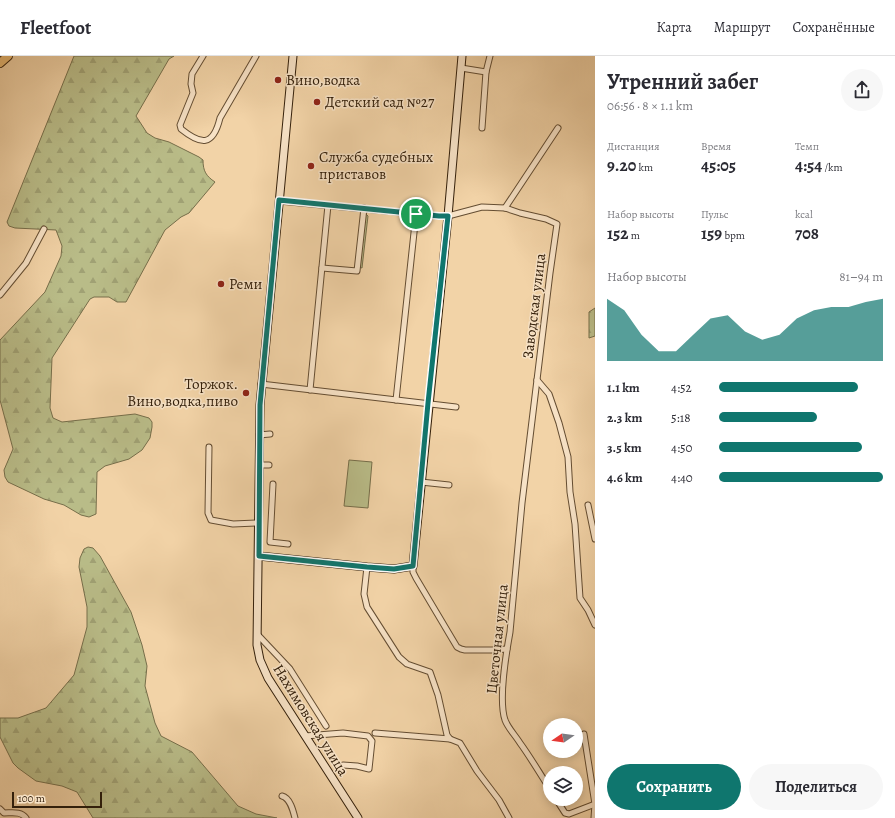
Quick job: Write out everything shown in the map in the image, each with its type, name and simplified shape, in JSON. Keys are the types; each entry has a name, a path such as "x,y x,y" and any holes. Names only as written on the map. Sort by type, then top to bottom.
{"main road":[{"path":"0,63 8,56"},
{"name":"Нахимовская улица","path":"293,56 261,384 259,435 258,654 263,669 358,818"},
{"path":"259,556 394,569 413,566 428,403 448,216 462,56"}],"street":[{"path":"203,56 192,74 191,84 193,93 180,125 181,129 199,141 212,138 218,127 220,118 256,56"},
{"path":"482,128 486,72 490,56"},
{"path":"461,68 486,72"},
{"path":"504,208 558,128"},
{"name":"Заводская улица","path":"279,200 439,216 448,216 482,207 504,208 546,219 557,224 522,503"},
{"path":"310,390 328,205"},
{"path":"322,268 357,271 364,208"},
{"path":"396,400 416,214"},
{"path":"0,295 26,263 44,229"},
{"path":"537,380 549,394 559,422 568,457 570,492 575,524 580,598 595,624"},
{"path":"261,384 456,407"},
{"path":"259,435 270,434"},
{"path":"209,446 208,513 211,520 233,524 259,524"},
{"path":"259,465 269,465"},
{"path":"421,482 449,485"},
{"path":"273,484 270,542 288,544"},
{"name":"Цветочная улица","path":"522,503 510,632 502,693 502,708 508,726 543,778"},
{"path":"588,505 595,539"},
{"path":"413,566 413,572 416,578 457,647 465,650 507,649"},
{"path":"367,567 364,594 367,607 399,657 407,664 430,672 438,695 447,735 450,739"},
{"path":"257,634 290,669 326,726"},
{"path":"375,733 450,739 460,743 477,770 500,800 509,818"},
{"path":"305,736 338,734 357,734 368,736 372,741 369,769 343,765"},
{"path":"584,734 595,804 594,818"},
{"path":"282,796 288,800 295,818"},
{"path":"560,806 565,813 569,814 595,804"},
{"path":"0,809 4,813 16,812 24,815 26,818"}],"green space":[{"path":"74,56 174,56 169,59 136,116 147,133 155,138 169,142 203,160 206,173 209,178 215,182 189,213 181,217 165,230 126,302 117,302 109,297 94,297 90,299 52,358 50,408 53,418 62,422 135,414 149,418 152,422 150,438 142,450 129,459 105,466 97,472 96,514 89,517 81,515 64,505 44,499 8,482 5,477 4,470 13,449 0,400 0,340 45,292 61,256 62,246 56,230 15,228 9,226 7,222"},
{"path":"366,214 368,216 362,268 359,267 364,215"},
{"path":"595,308 595,336 589,338 589,312"},
{"path":"349,460 372,462 368,508 344,506"},
{"path":"88,547 93,548 100,556 131,612 147,666 145,686 155,723 161,736 192,752 238,806 256,814 277,818 93,818 77,792 62,786 36,781 13,763 0,737 0,718 18,718 46,708 74,675 87,627 87,607 79,567 80,558 84,549"}],"place":[{"name":"Вино,водка","path":"278,80"},
{"name":"Детский сад №27","path":"317,102"},
{"name":"Служба судебных приставов","path":"311,166"},
{"name":"Реми","path":"221,284"},
{"name":"Торжок. Вино,водка,пиво","path":"246,393"}],"route":[{"path":"279,200 416,214 448,216 428,403 413,566 394,569 259,556 261,384 279,200"}]}
